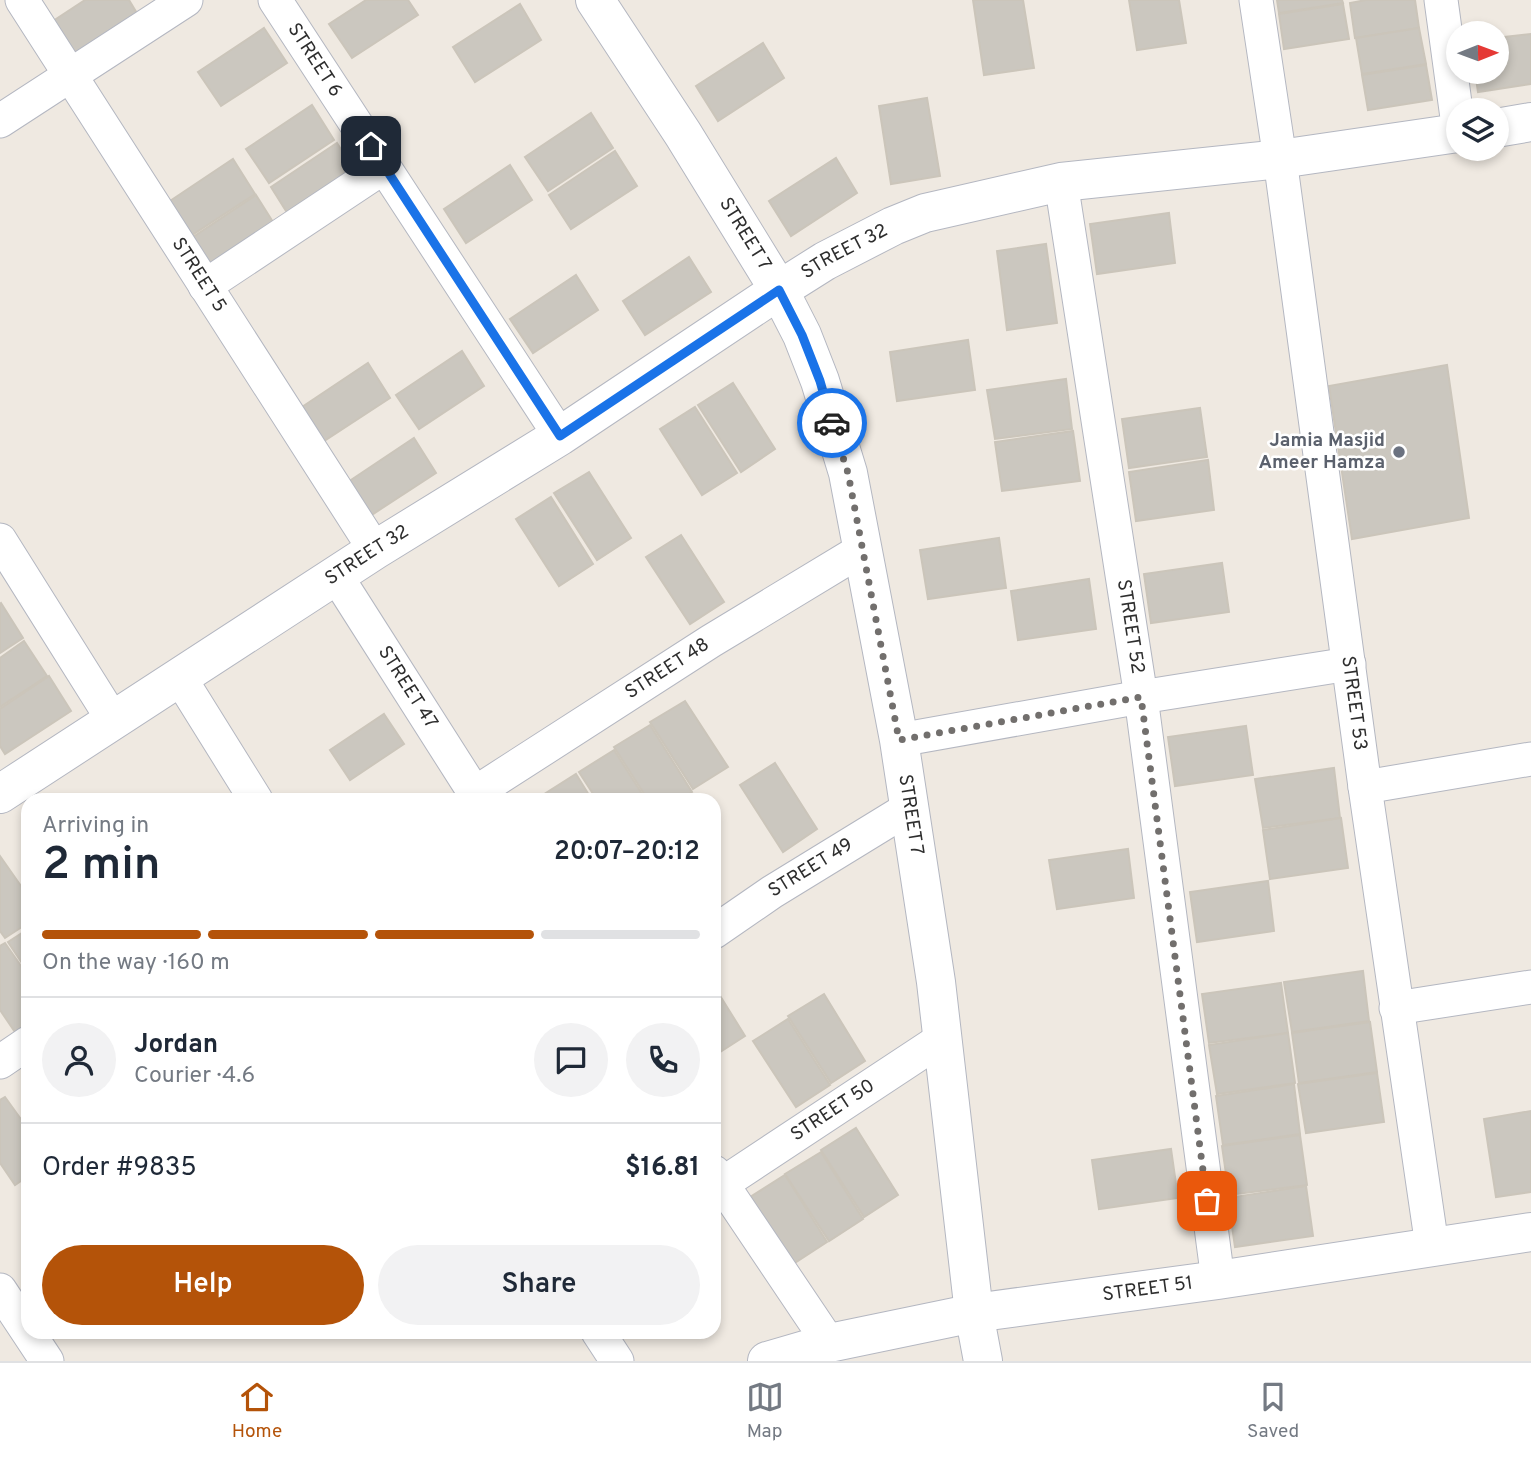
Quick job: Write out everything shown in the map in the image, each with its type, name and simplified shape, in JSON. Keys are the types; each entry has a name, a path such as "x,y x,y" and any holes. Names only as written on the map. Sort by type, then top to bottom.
{"street":[{"name":"STREET 5","path":"22,0 375,550"},
{"path":"0,121 186,0"},
{"name":"STREET 6","path":"275,0 560,436"},
{"name":"STREET 7","path":"595,0 683,134 779,290 802,335 820,381 848,473 899,740 934,969 974,1313 983,1361"},
{"name":"STREET 53","path":"1256,0 1396,1008 1432,1246"},
{"path":"1441,0 1454,98"},
{"path":"1509,126 1531,122"},
{"name":"STREET 32","path":"0,794 375,550 560,436 779,290 825,261 893,226 925,213 1061,182 1280,159 1446,135"},
{"path":"205,286 384,167"},
{"name":"STREET 52","path":"1061,182 1141,697 1218,1280"},
{"path":"0,540 113,720"},
{"name":"STREET 48","path":"483,793 700,648 863,549"},
{"name":"STREET 47","path":"337,577 474,793"},
{"path":"899,740 1349,664"},
{"path":"180,678 252,793"},
{"path":"1365,787 1531,759"},
{"name":"STREET 49","path":"721,927 772,892 909,808"},
{"path":"1396,1008 1531,987"},
{"name":"STREET 50","path":"721,1176 943,1038"},
{"path":"0,1062 21,1048"},
{"path":"721,1182 829,1343"},
{"name":"STREET 51","path":"768,1361 829,1343 974,1313 1218,1280 1531,1232"},
{"path":"0,1290 21,1322"},
{"path":"32,1339 47,1361"},
{"path":"603,1339 617,1361"}],"building":[{"path":"85,0 129,0 138,15 73,58 50,23"},
{"path":"366,0 408,0 418,15 352,58 329,24"},
{"path":"973,0 1023,0 1034,68 984,75"},
{"path":"1129,0 1179,0 1186,43 1137,50"},
{"path":"1277,0 1342,0 1343,3 1279,13"},
{"path":"1366,0 1415,0 1419,28 1355,38 1350,3"},
{"path":"520,4 541,40 475,82 453,47"},
{"path":"1343,4 1349,39 1284,49 1279,14"},
{"path":"264,28 287,63 221,106 198,72"},
{"path":"1419,28 1426,64 1362,74 1356,38"},
{"path":"1531,34 1531,84 1478,92 1477,84 1509,84 1509,37"},
{"path":"763,43 784,78 718,121 696,86"},
{"path":"1426,65 1432,100 1368,110 1362,75"},
{"path":"927,98 940,176 891,184 879,106"},
{"path":"312,105 334,140 269,183 246,149"},
{"path":"591,113 613,148 548,191 525,157"},
{"path":"337,143 359,178 293,222 271,187"},
{"path":"615,151 637,186 571,229 549,195"},
{"path":"836,158 857,193 791,236 769,201"},
{"path":"233,159 255,194 189,237 167,203"},
{"path":"510,165 532,200 466,243 444,209"},
{"path":"256,195 278,230 213,273 190,239"},
{"path":"1169,213 1175,263 1097,274 1090,224"},
{"path":"1046,244 1057,323 1007,330 997,251"},
{"path":"689,257 711,292 645,335 623,301"},
{"path":"576,275 598,310 533,353 510,319"},
{"path":"968,340 975,390 897,401 890,352"},
{"path":"462,351 484,386 419,429 396,395"},
{"path":"368,363 390,398 324,441 302,407"},
{"name":"Jamia Masjid Ameer Hamza","path":"1447,365 1469,518 1352,539 1329,386"},
{"path":"1066,379 1072,429 995,439 987,390"},
{"path":"733,383 775,449 741,472 698,405"},
{"path":"695,407 737,473 702,495 660,429"},
{"path":"1200,408 1207,457 1129,468 1122,419"},
{"path":"1073,431 1080,481 1002,491 995,442"},
{"path":"414,438 436,473 370,516 348,482"},
{"path":"1208,460 1214,510 1136,521 1129,472"},
{"path":"589,472 631,538 597,560 554,493"},
{"path":"551,497 593,564 559,586 516,519"},
{"path":"681,535 724,602 690,624 646,557"},
{"path":"999,538 1006,588 928,599 920,550"},
{"path":"1222,563 1229,612 1151,623 1144,574"},
{"path":"1089,579 1096,629 1018,640 1011,591"},
{"path":"0,604 23,638 0,653"},
{"path":"24,641 47,676 0,707 0,658"},
{"path":"49,676 71,711 5,754 0,746 0,709"},
{"path":"685,701 728,767 693,789 650,722"},
{"path":"384,714 404,744 350,780 330,750"},
{"path":"650,725 692,792 644,793 614,747"},
{"path":"1246,726 1253,775 1175,786 1168,737"},
{"path":"614,750 642,793 592,793 579,772"},
{"path":"775,763 817,829 783,852 740,785"},
{"path":"1334,768 1340,818 1263,828 1255,779"},
{"path":"576,774 588,793 546,793"},
{"path":"1341,818 1348,868 1270,879 1263,830"},
{"path":"1128,849 1134,898 1057,909 1049,860"},
{"path":"0,856 21,886 21,928 5,938 0,931"},
{"path":"1268,881 1274,931 1197,942 1190,892"},
{"path":"21,934 21,962 8,942"},
{"path":"5,943 21,966 21,1028 15,1032 0,1010 0,946"},
{"path":"1363,971 1369,1021 1292,1032 1284,982"},
{"path":"1281,983 1288,1033 1209,1043 1202,994"},
{"path":"824,994 865,1061 831,1083 788,1016"},
{"path":"721,997 745,1036 721,1051"},
{"path":"788,1019 830,1085 796,1107 753,1041"},
{"path":"1370,1022 1377,1072 1299,1083 1292,1033"},
{"path":"1288,1033 1295,1083 1217,1094 1209,1045"},
{"path":"1377,1073 1384,1122 1306,1133 1298,1084"},
{"path":"1294,1084 1300,1134 1223,1145 1216,1096"},
{"path":"5,1097 21,1119 21,1181 15,1185 0,1163 0,1100"},
{"path":"1531,1111 1531,1192 1496,1197 1484,1119"},
{"path":"856,1128 898,1195 864,1217 821,1150"},
{"path":"1300,1135 1307,1185 1229,1195 1222,1146"},
{"path":"1171,1149 1178,1198 1099,1209 1092,1160"},
{"path":"821,1152 863,1219 829,1241 785,1174"},
{"path":"785,1175 827,1242 793,1264 750,1197"},
{"path":"1306,1186 1313,1236 1235,1247 1228,1198"}],"way so far":[{"path":"832,423 848,473 899,740 1141,697 1207,1201"}],"place":[{"name":"Jamia Masjid Ameer Hamza","path":"1399,452"}],"route":[{"path":"371,146 560,436 779,290 802,335 820,381 832,423"}]}
